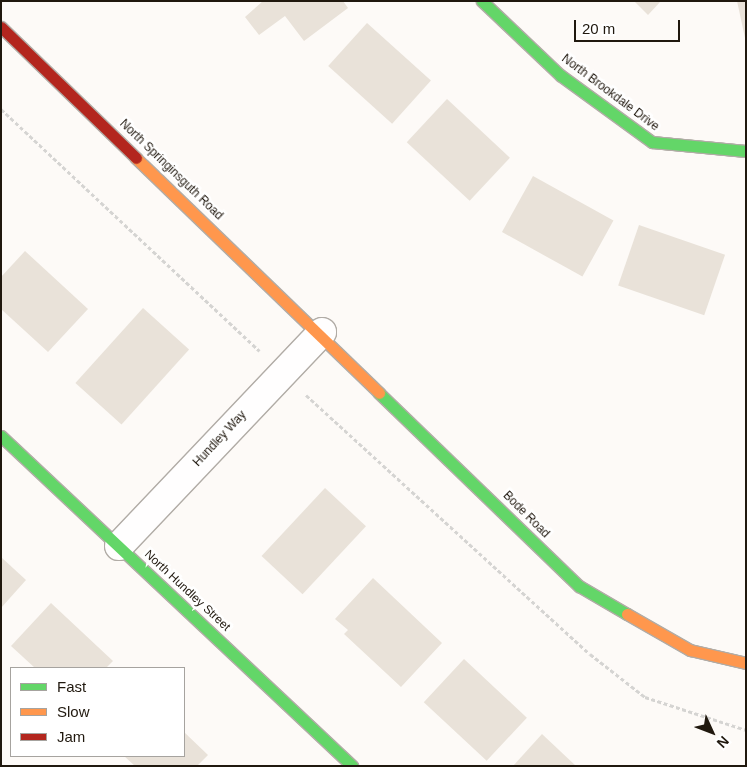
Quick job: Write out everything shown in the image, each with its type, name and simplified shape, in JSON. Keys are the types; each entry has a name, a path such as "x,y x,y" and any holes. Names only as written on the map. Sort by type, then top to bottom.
{"street":[{"name":"North Brookdale Drive","path":"482,1 560,75 652,142 746,151"},
{"name":"North Springinsguth Road","path":"1,27 322,332"},
{"name":"Hundley Way","path":"119,546 322,332"},
{"name":"Bode Road","path":"322,332 579,586 690,650 746,663"},
{"name":"North Hundley Street","path":"1,436 353,766"}],"path":[{"path":"1,108 283,373 590,654 645,697 746,730"}],"building":[{"path":"263,1 343,1 348,8 304,41 285,16 259,35 245,17"},
{"path":"634,1 661,1 648,15"},
{"path":"737,1 746,1 746,38 745,38"},
{"path":"367,23 431,81 392,124 328,66"},
{"path":"447,99 510,158 470,201 407,142"},
{"path":"533,176 613,221 582,277 502,232"},
{"path":"639,225 725,255 704,315 618,286"},
{"path":"25,251 88,309 48,352 1,309 1,277"},
{"path":"143,308 189,349 121,425 75,383"},
{"path":"325,488 366,526 303,594 262,556"},
{"path":"1,557 26,580 1,608"},
{"path":"373,578 442,643 401,687 344,634 348,630 335,619"},
{"path":"51,603 113,661 107,667 34,667 11,646"},
{"path":"464,659 527,718 487,761 424,702"},
{"path":"185,733 208,755 197,766 135,766 125,757 185,757"},
{"path":"542,734 576,766 513,766"}],"traffic: fast":[{"path":"482,1 560,75 652,142 746,151"},
{"path":"379,393 579,586 627,614"},
{"path":"1,436 353,766"}],"traffic: slow":[{"path":"136,158 379,393"},
{"path":"627,614 690,650 746,663"}],"traffic: jam":[{"path":"1,27 136,158"}]}
